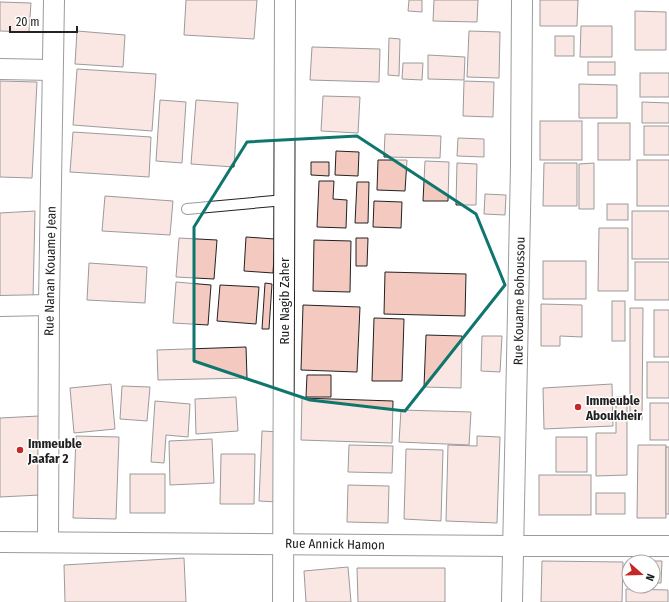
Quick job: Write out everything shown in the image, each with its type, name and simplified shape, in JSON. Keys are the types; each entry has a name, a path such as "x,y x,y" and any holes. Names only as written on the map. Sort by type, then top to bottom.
{"street":[{"name":"Rue Nanan Kouame Jean","path":"48,542 49,305 54,0"},
{"name":"Rue Nagib Zaher","path":"283,602 285,0"},
{"name":"Rue Kouame Bohoussou","path":"512,602 521,173 522,0"},
{"path":"0,69 52,70"},
{"path":"0,306 49,305"},
{"name":"Rue Annick Hamon","path":"0,542 669,546"}],"lane":[{"path":"186,209 284,200"}],"highlighted area":[{"path":"357,136 476,214 505,285 405,411 310,400 194,361 194,227 247,142"}],"building":[{"path":"186,0 257,0 254,39 184,35"},
{"path":"409,0 422,0 422,12 408,11"},
{"path":"434,0 478,0 477,22 433,21"},
{"path":"540,0 578,0 577,26 540,26"},
{"path":"0,2 31,3 29,32 0,31"},
{"path":"635,11 666,12 666,50 635,50"},
{"path":"581,26 612,26 612,57 580,57"},
{"path":"77,31 125,35 123,67 75,64"},
{"path":"469,31 500,32 499,78 467,77"},
{"path":"555,36 574,36 574,56 555,56"},
{"path":"389,38 400,39 399,76 388,75"},
{"path":"312,47 380,49 379,82 310,80"},
{"path":"428,55 465,57 464,80 428,79"},
{"path":"588,62 615,62 615,75 588,75"},
{"path":"403,63 423,63 422,80 402,79"},
{"path":"77,69 156,74 152,131 73,125"},
{"path":"640,73 669,73 669,97 640,97"},
{"path":"0,81 37,82 32,178 0,177"},
{"path":"464,81 494,82 493,117 463,116"},
{"path":"579,84 617,85 617,118 579,118"},
{"path":"323,96 360,97 358,133 321,131"},
{"path":"160,100 186,102 182,163 156,161"},
{"path":"196,100 238,103 234,167 191,164"},
{"path":"642,102 669,103 669,123 642,123"},
{"path":"540,121 582,121 582,160 540,160"},
{"path":"598,123 630,123 630,160 598,160"},
{"path":"644,126 669,126 669,155 644,155"},
{"path":"73,132 151,137 149,177 70,172"},
{"path":"385,134 441,136 440,158 384,157"},
{"path":"458,138 484,139 484,157 457,156"},
{"path":"336,151 359,152 358,176 335,175"},
{"path":"378,160 407,160 405,191 377,190"},
{"path":"637,160 669,160 669,206 637,206"},
{"path":"425,161 449,162 448,201 423,201"},
{"path":"311,162 329,162 329,176 311,175"},
{"path":"457,163 477,164 476,205 456,205"},
{"path":"544,163 577,163 577,206 543,206"},
{"path":"594,163 594,209 579,209 579,164"},
{"path":"319,181 334,181 333,199 347,200 346,228 317,227"},
{"path":"357,182 369,182 368,223 355,223"},
{"path":"485,194 506,195 505,215 484,214"},
{"path":"105,196 173,201 170,235 102,231"},
{"path":"374,201 402,202 401,228 373,227"},
{"path":"607,204 628,204 628,220 607,220"},
{"path":"35,211 33,299 0,300 0,213"},
{"path":"632,211 669,211 669,259 632,259"},
{"path":"599,228 628,228 628,291 598,291"},
{"path":"246,237 275,239 273,273 244,271"},
{"path":"179,238 217,240 214,279 176,277"},
{"path":"356,238 368,238 367,266 356,266"},
{"path":"314,240 351,241 350,292 313,291"},
{"path":"543,261 586,261 586,299 543,299"},
{"path":"635,262 669,262 669,300 635,300"},
{"path":"89,263 147,267 145,303 87,300"},
{"path":"385,272 466,274 465,316 384,314"},
{"path":"176,282 211,285 208,325 173,323"},
{"path":"265,283 272,284 269,329 262,329"},
{"path":"220,285 259,287 256,324 217,321"},
{"path":"612,301 625,301 625,341 612,341"},
{"path":"541,304 582,305 582,337 560,336 560,346 541,346"},
{"path":"303,305 360,307 357,372 301,370"},
{"path":"630,308 643,308 642,420 630,420"},
{"path":"654,310 669,310 669,357 654,357"},
{"path":"374,318 404,319 402,381 372,381"},
{"path":"426,335 462,336 461,388 424,387"},
{"path":"482,336 502,336 500,372 481,371"},
{"path":"246,347 247,378 158,380 157,350"},
{"path":"647,362 669,362 669,398 647,398"},
{"path":"307,375 331,375 331,397 306,397"},
{"path":"111,384 115,429 74,433 70,388"},
{"name":"Immeuble Aboukheir","path":"612,384 613,426 544,429 543,388"},
{"path":"122,386 150,387 147,421 120,419"},
{"path":"236,397 238,431 196,434 195,399"},
{"path":"616,397 627,397 627,475 596,476 596,433 616,433"},
{"path":"302,398 393,401 392,443 301,440"},
{"path":"155,401 190,404 188,437 166,435 164,463 151,462"},
{"path":"650,403 669,403 669,440 650,440"},
{"path":"401,410 471,412 469,445 399,442"},
{"name":"Immeuble Jaafar 2","path":"39,416 40,495 0,497 0,418"},
{"path":"262,431 281,432 277,502 259,501"},
{"path":"76,436 119,437 116,519 73,518"},
{"path":"477,436 500,437 497,523 446,521 448,445 477,446"},
{"path":"556,437 587,437 587,472 556,472"},
{"path":"212,439 214,483 170,485 169,441"},
{"path":"349,445 393,446 392,473 348,472"},
{"path":"638,445 666,445 666,518 637,518"},
{"path":"666,447 669,447 669,514 666,514"},
{"path":"406,449 443,450 441,521 404,519"},
{"path":"221,454 255,454 254,504 220,504"},
{"path":"130,474 165,474 165,513 130,513"},
{"path":"539,475 591,475 591,515 539,515"},
{"path":"348,485 389,486 388,523 347,522"},
{"path":"596,493 625,493 625,514 596,514"},
{"path":"184,558 186,602 65,602 64,565"},
{"path":"542,561 621,562 622,602 541,602"},
{"path":"661,561 662,561 661,583"},
{"path":"348,567 351,602 306,602 304,571"},
{"path":"357,568 445,568 445,602 358,602"},
{"path":"661,590 668,590 668,602 626,602 626,594 661,594"}],"place":[{"name":"Immeuble Aboukheir","path":"578,407"},
{"name":"Immeuble Jaafar 2","path":"20,450"}]}
